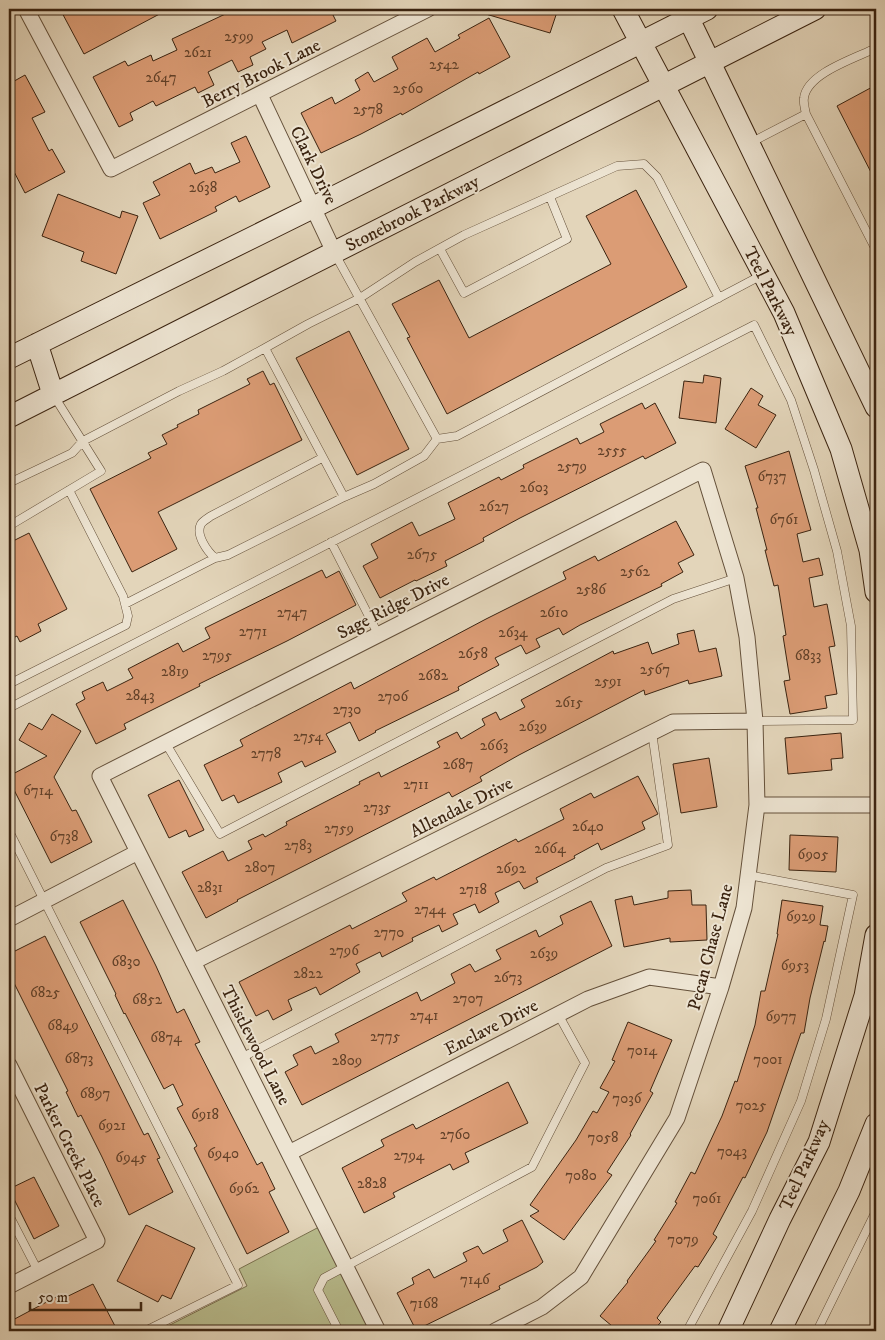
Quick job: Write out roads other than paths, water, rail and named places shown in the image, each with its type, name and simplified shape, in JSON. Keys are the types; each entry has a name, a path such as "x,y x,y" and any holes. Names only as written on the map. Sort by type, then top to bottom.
{"main road":[{"name":"Teel Parkway","path":"622,9 764,274 799,347 841,450 870,550 876,592"},
{"name":"Stonebrook Parkway","path":"9,417 816,9"},
{"path":"9,358 640,43 693,12 710,61 876,407"},
{"path":"37,344 53,394"},
{"name":"Teel Parkway","path":"728,1331 780,1219 819,1142 865,996 876,934"},
{"path":"780,1331 850,1191 876,1124"}],"street":[{"name":"Berry Brook Lane","path":"26,9 111,170 428,9"},
{"name":"Clark Drive","path":"260,95 334,252"},
{"name":"Pecan Chase Lane","path":"495,1331 542,1307 581,1277 677,1118 721,988 744,908 757,804 754,720 747,637 736,578 702,470"},
{"name":"Sage Ridge Drive","path":"100,776 702,470"},
{"name":"Allendale Drive","path":"193,962 673,722 754,720"},
{"name":"Thistlewood Lane","path":"100,776 378,1331"},
{"path":"757,804 876,805"},
{"path":"9,919 138,852"},
{"name":"Enclave Drive","path":"289,1153 588,999 649,977 721,988"},
{"name":"Parker Creek Place","path":"9,1065 97,1241 38,1271"},
{"path":"9,1286 38,1271"}],"lane":[{"path":"876,48 819,75 811,83 804,98 806,114 876,250"},
{"path":"750,143 806,114"},
{"path":"9,483 72,452 83,441 179,390 222,371 360,298 415,262 464,235 617,166 644,164 657,177 719,298"},
{"path":"440,248 464,293 567,239 550,197"},
{"path":"334,252 437,439"},
{"path":"125,604 215,558 228,556 344,497 374,484 424,456 437,439 457,436 764,274"},
{"path":"9,708 754,325 791,400 814,470 837,551 851,626 853,720 754,720"},
{"path":"265,348 344,497"},
{"path":"12,525 101,471 53,394"},
{"path":"215,558 210,553 199,533 201,524 211,516 322,458"},
{"path":"9,684 126,625 128,616 123,596 69,490"},
{"path":"332,542 378,634"},
{"path":"165,742 220,834 673,599 736,578"},
{"path":"241,1058 606,868 668,845 652,732"},
{"path":"9,831 238,1284 145,1331"},
{"path":"687,1331 752,1210 801,1100 826,1019 852,895 748,875"},
{"path":"339,1331 318,1290 324,1278 532,1167 585,1063 558,1014"},
{"path":"817,1331 876,1211"},
{"path":"9,1216 38,1271"}]}
